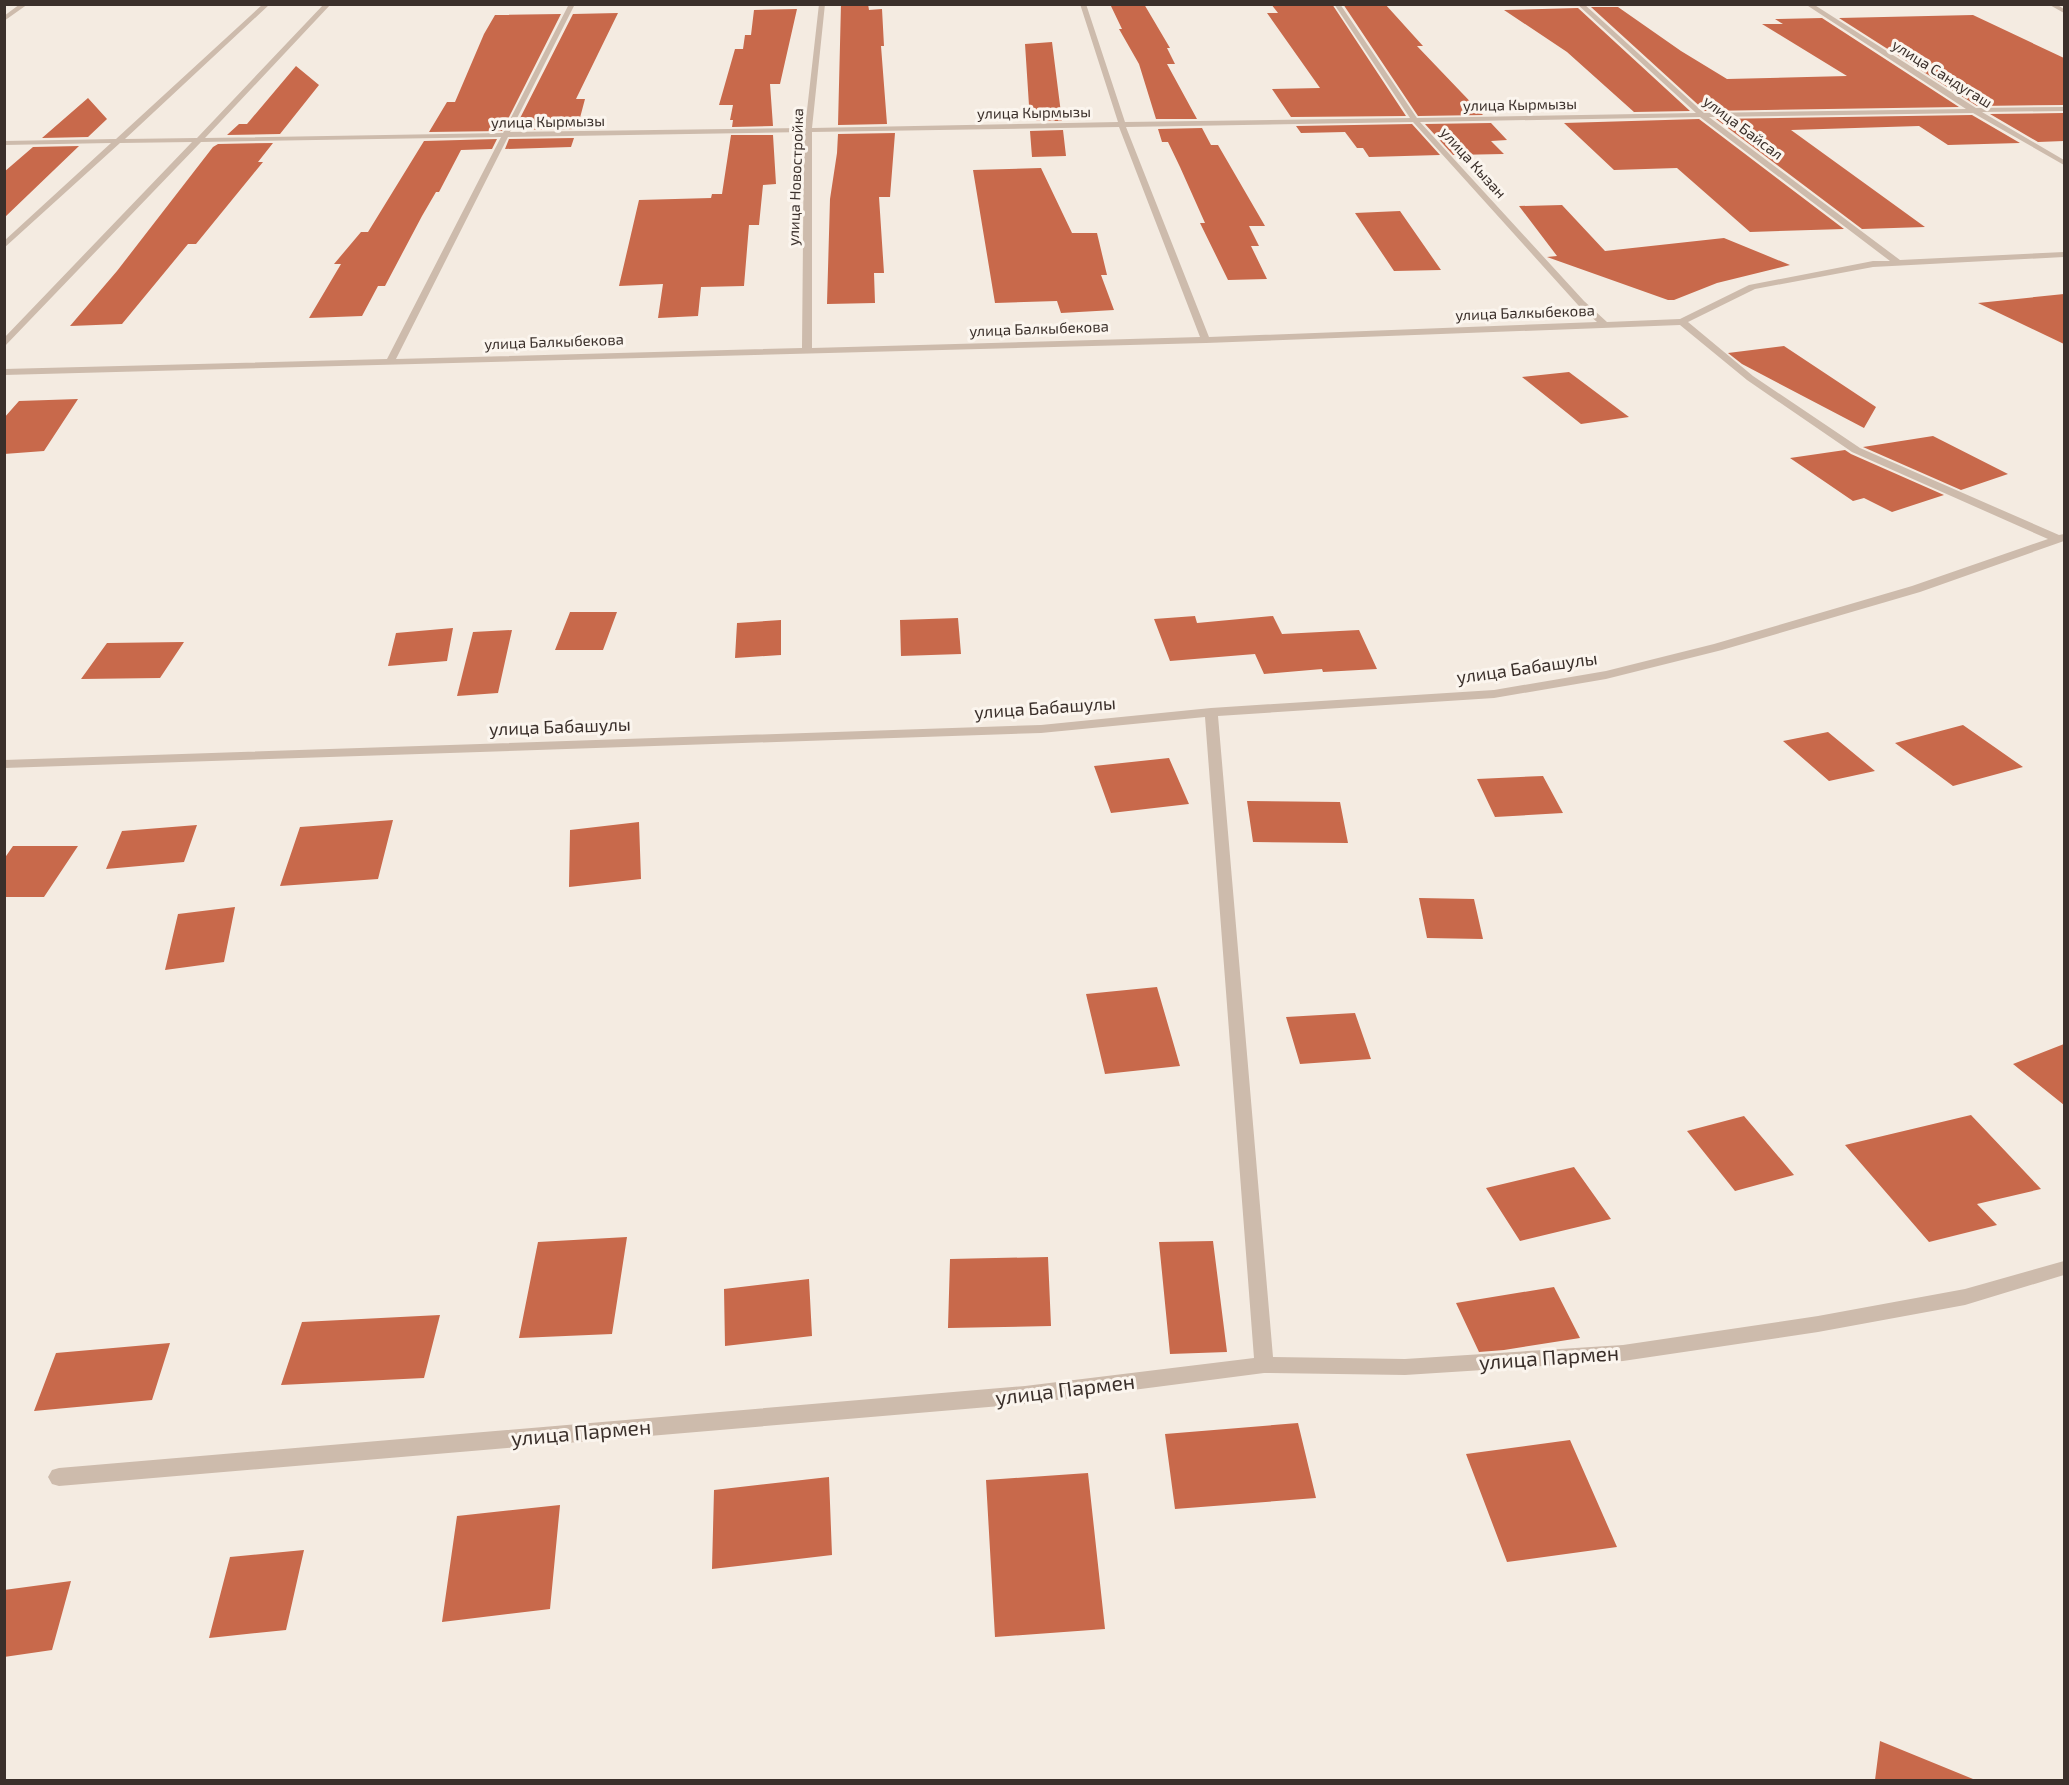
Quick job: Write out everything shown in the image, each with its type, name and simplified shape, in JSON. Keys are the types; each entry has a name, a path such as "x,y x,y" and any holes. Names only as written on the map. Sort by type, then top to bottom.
{"street":[{"path":"4,19 25,4"},
{"path":"4,246 267,4"},
{"path":"4,344 328,4"},
{"path":"390,362 572,4"},
{"name":"улица Новостройка","path":"807,350 808,131 822,4"},
{"path":"1083,4 1122,125 1206,340"},
{"name":"улица Кызан","path":"1337,4 1415,120 1581,303 1606,326"},
{"name":"улица Байсал","path":"1580,4 1702,115 1897,262"},
{"name":"улица Сандугаш","path":"1808,4 1975,111 2064,163"},
{"path":"2051,4 2064,11"},
{"name":"улица Кырмызы","path":"4,143 2064,109"},
{"name":"улица Балкыбекова","path":"4,372 1206,340 1682,322 1752,287 1873,264 2064,255"},
{"path":"1682,322 1750,378 1856,450 2061,538"},
{"name":"улица Бабашулы","path":"4,764 1041,729 1211,712 1494,694 1606,675 1718,647 1916,589 2061,538"},
{"path":"1211,712 1264,1365"},
{"name":"улица Пармен","path":"58,1477 1026,1395 1264,1365 1405,1368 1623,1353 1818,1324 1965,1296 2064,1268"}],"building":[{"path":"841,4 868,4 869,10 882,9 884,46 881,46 887,124 838,125"},
{"path":"1110,4 1144,4 1170,48 1167,48 1175,64 1167,64 1197,119 1156,119 1139,64 1119,29 1122,29"},
{"path":"1271,4 1332,4 1406,116 1291,117 1272,89 1320,88 1267,13 1278,13"},
{"path":"1343,4 1385,4 1423,46 1417,46 1483,115 1418,116"},
{"path":"1591,7 1618,7 1681,51 1727,79 1847,76 1762,24 1783,24 1775,19 1822,18 1959,107 1705,111"},
{"path":"1578,8 1690,111 1634,112 1567,52 1504,10"},
{"path":"797,9 780,84 770,84 773,126 732,127 733,120 730,120 733,105 719,105 735,49 743,49 745,35 751,35 754,10"},
{"path":"618,13 576,99 585,99 577,129 514,130 573,14"},
{"path":"561,14 502,131 429,132 447,102 455,102 484,34 495,15"},
{"path":"1973,15 2064,58 2064,105 1977,106 1839,18"},
{"path":"1052,42 1062,121 1030,121 1025,44"},
{"path":"296,66 319,85 280,134 227,135 239,124 247,124"},
{"path":"88,98 107,119 88,137 42,138"},
{"path":"2064,113 2064,141 2038,142 1990,114"},
{"path":"1972,115 2020,143 1948,145 1919,126 1791,130 1925,227 1862,229 1716,119"},
{"path":"1699,119 1844,229 1750,232 1677,168 1614,170 1564,123"},
{"path":"1491,123 1507,140 1491,141 1504,154 1453,155 1425,124"},
{"path":"1412,124 1440,155 1369,157 1363,148 1357,148 1345,132 1301,133 1296,126"},
{"path":"1202,128 1211,145 1218,145 1265,226 1249,226 1259,246 1251,246 1267,279 1228,280 1200,223 1205,223 1180,167 1168,142 1162,142 1158,129"},
{"path":"1063,130 1066,156 1032,157 1030,131"},
{"path":"895,133 890,197 879,197 884,273 874,273 875,303 827,304 830,199 838,134"},
{"path":"731,135 773,135 776,184 763,185 759,225 749,225 744,286 701,287 698,316 658,318 663,284 619,286 639,200 711,198 712,194 722,194"},
{"path":"574,138 571,147 505,149 509,139"},
{"path":"497,139 492,149 461,150 439,192 436,192 422,216 385,286 378,286 362,316 309,318 341,264 334,264 361,232 368,232 424,141"},
{"path":"273,143 258,162 263,162 196,244 188,244 122,324 70,326 117,271 213,147 218,144"},
{"path":"79,146 4,218 4,172 33,147"},
{"path":"1041,168 1072,233 1097,233 1107,275 1101,275 1114,310 1061,313 1057,301 995,303 973,170"},
{"path":"1562,205 1605,251 1724,238 1790,265 1717,283 1674,300 1668,300 1547,257 1557,256 1519,206"},
{"path":"1400,211 1441,270 1394,271 1355,213"},
{"path":"2064,294 2064,344 1978,303"},
{"path":"1784,346 1876,407 1864,428 1742,364 1728,353"},
{"path":"1569,372 1629,417 1581,424 1522,377"},
{"path":"78,399 44,451 4,454 4,418 19,401"},
{"path":"1933,436 2008,474 1961,490 1863,447"},
{"path":"1845,450 1944,495 1892,512 1864,498 1853,501 1790,458"},
{"path":"570,612 617,612 603,650 555,650"},
{"path":"1195,616 1197,623 1273,616 1282,634 1359,630 1377,669 1323,672 1322,669 1264,674 1255,654 1170,661 1154,619"},
{"path":"958,618 961,654 901,656 900,620"},
{"path":"781,620 781,655 735,658 737,623"},
{"path":"453,628 447,661 388,666 396,633"},
{"path":"512,630 498,693 457,696 473,632"},
{"path":"184,642 160,678 81,679 107,643"},
{"path":"1963,725 2023,767 1953,786 1895,743"},
{"path":"1828,732 1875,771 1829,781 1783,741"},
{"path":"1169,758 1189,804 1111,813 1094,766"},
{"path":"1543,776 1563,813 1495,817 1477,779"},
{"path":"1247,801 1340,802 1348,843 1253,842"},
{"path":"393,820 378,879 280,886 300,827"},
{"path":"639,822 641,879 569,887 570,830"},
{"path":"197,825 184,862 106,869 122,831"},
{"path":"13,846 78,846 44,897 4,897 4,859"},
{"path":"1419,898 1474,899 1483,939 1427,938"},
{"path":"235,907 224,962 165,970 178,914"},
{"path":"1157,987 1180,1066 1105,1074 1086,994"},
{"path":"1355,1013 1371,1059 1300,1064 1286,1017"},
{"path":"2064,1044 2064,1105 2013,1064"},
{"path":"1971,1115 2041,1189 1977,1204 1997,1225 1929,1242 1845,1145"},
{"path":"1744,1116 1794,1175 1735,1191 1687,1131"},
{"path":"1574,1167 1611,1219 1520,1241 1486,1188"},
{"path":"627,1237 612,1334 519,1338 538,1242"},
{"path":"1213,1241 1227,1352 1170,1354 1159,1242"},
{"path":"1048,1257 1051,1326 948,1328 950,1259"},
{"path":"809,1279 812,1336 725,1346 724,1289"},
{"path":"1554,1287 1580,1338 1479,1352 1456,1303"},
{"path":"440,1315 424,1378 281,1385 302,1322"},
{"path":"170,1343 152,1400 34,1411 56,1353"},
{"path":"1298,1423 1316,1498 1175,1509 1165,1434"},
{"path":"1570,1440 1617,1547 1507,1562 1466,1454"},
{"path":"1088,1473 1105,1629 995,1637 986,1480"},
{"path":"829,1477 832,1555 712,1569 714,1490"},
{"path":"560,1505 550,1609 442,1622 457,1516"},
{"path":"304,1550 286,1630 209,1638 230,1557"},
{"path":"71,1581 52,1650 4,1657 4,1590"},
{"path":"1880,1741 1973,1779 1973,1780 1875,1780"}]}
